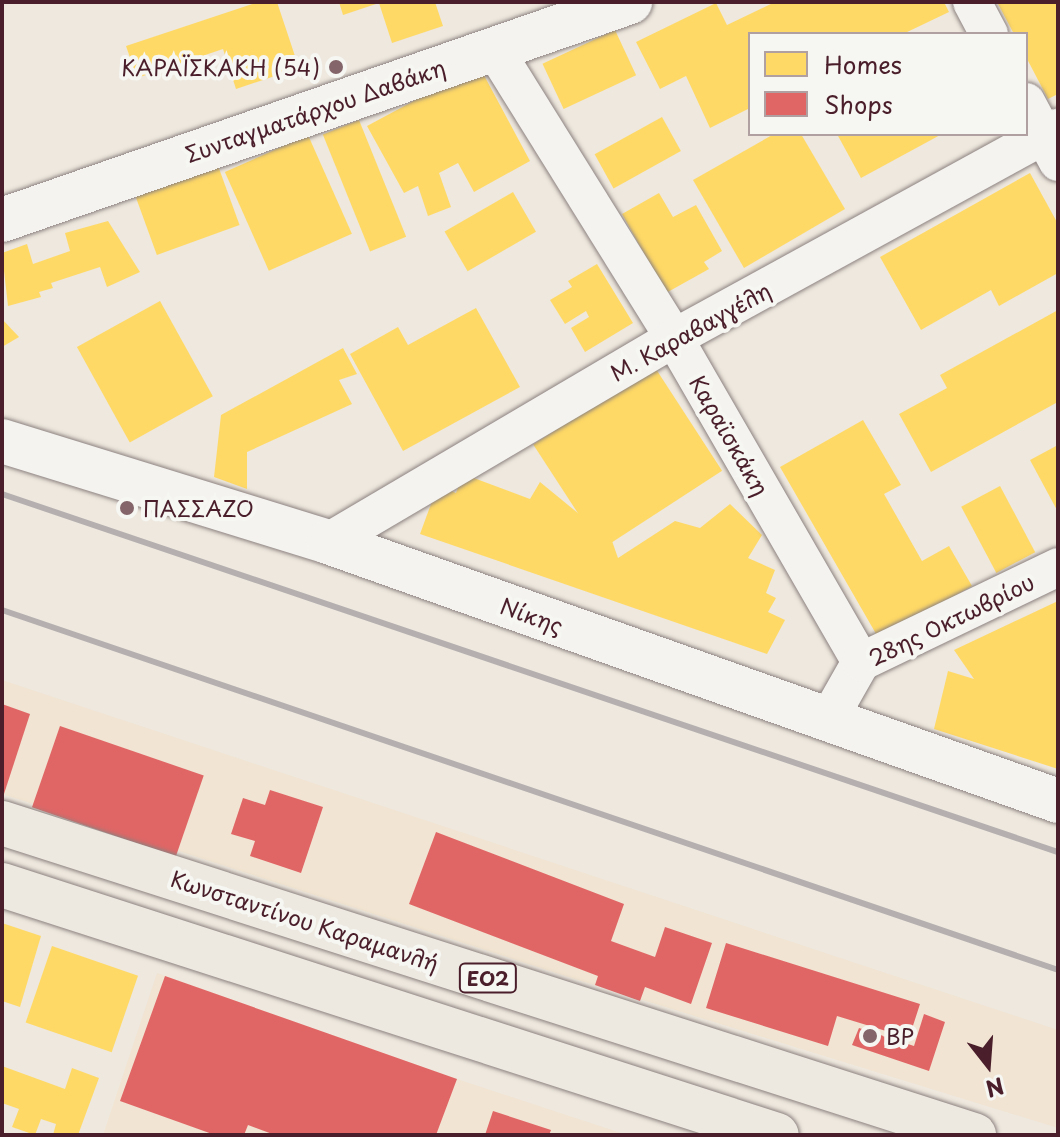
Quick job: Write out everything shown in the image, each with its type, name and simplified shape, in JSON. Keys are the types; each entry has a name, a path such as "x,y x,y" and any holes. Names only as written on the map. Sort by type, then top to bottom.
{"main road":[{"name":"Κωνσταντίνου Καραμανλή","path":"2,823 974,1135"},
{"path":"2,885 777,1135"}],"street":[{"name":"Συνταγματάρχου Δαβάκη","path":"2,220 493,47 630,2"},
{"path":"972,2 988,32"},
{"name":"Καραϊσκάκη","path":"493,47 674,338 861,662"},
{"path":"1028,105 1053,142"},
{"name":"Μ. Καραβαγγέλη","path":"328,542 674,338 1053,142"},
{"name":"Νίκης","path":"2,441 328,542 1058,801"},
{"name":"28ης Οκτωβρίου","path":"828,720 861,662 1058,567"}],"shaded area":[{"path":"2,680 1058,1030 1058,1128 581,981 2,794"},
{"path":"157,973 457,1079 627,1135 103,1135"}],"building: Homes":[{"path":"258,2 277,2 299,68 236,89 223,49 137,78 126,46"},
{"path":"339,2 435,2 443,26 392,43 379,3 343,15"},
{"path":"775,2 944,2 949,12 907,32 748,32 748,109 710,128 686,76 660,89 636,42 716,3 727,25"},
{"path":"1058,2 1058,94 1048,99 1028,61 1028,32 1013,32 998,4"},
{"path":"615,30 636,75 564,109 542,64"},
{"path":"479,66 530,161 474,192 458,163 439,173 451,207 428,216 418,186 404,193 367,126"},
{"path":"662,117 681,151 614,188 595,154"},
{"path":"359,120 406,237 370,251 323,135"},
{"path":"308,135 352,234 269,271 225,172"},
{"path":"770,136 802,136 845,209 744,268 693,180"},
{"path":"838,136 938,136 861,178"},
{"path":"217,163 240,225 157,255 134,193"},
{"path":"1030,173 1058,224 1058,273 999,306 991,290 921,330 880,257"},
{"path":"513,192 536,232 468,271 445,232"},
{"path":"659,193 673,217 696,205 722,251 704,262 709,269 666,293 622,214"},
{"path":"108,221 140,272 107,287 100,267 51,283 53,288 39,292 41,297 8,306 2,253 27,244 33,264 70,251 65,233"},
{"path":"597,264 633,323 585,352 571,328 589,317 586,311 565,324 550,300 572,287 568,281"},
{"path":"160,301 213,396 130,442 77,347"},
{"path":"476,308 520,387 403,451 350,354 398,327 408,345"},
{"path":"1058,310 1058,407 1056,403 931,472 899,414 947,388 940,375"},
{"path":"2,319 19,337 2,347"},
{"path":"343,348 357,374 339,380 352,404 247,452 247,489 214,477 221,415"},
{"path":"654,366 722,471 601,549 533,444"},
{"path":"863,420 901,485 884,494 922,561 949,546 972,586 879,639 780,467"},
{"path":"1058,445 1058,512 1030,460"},
{"path":"463,474 530,499 540,482 612,541 618,558 675,521 700,528 730,504 762,535 748,558 775,570 766,593 776,598 768,612 785,620 767,654 420,534 438,485 456,493"},
{"path":"1000,486 1035,552 996,573 961,507"},
{"path":"1058,601 1058,769 934,729 948,671 974,679 954,650"},
{"path":"2,923 41,936 20,1007 2,1001"},
{"path":"52,946 138,976 112,1052 26,1023"},
{"path":"2,1066 65,1089 72,1068 99,1078 78,1135 53,1135 56,1124 41,1119 35,1135 12,1127 19,1109 2,1103"}],"building: Shops":[{"path":"2,704 30,714 3,797 2,796"},
{"path":"60,726 204,775 176,857 32,807"},
{"path":"270,790 323,807 301,873 250,856 255,841 231,834 243,798 265,805"},
{"path":"436,832 624,904 611,941 655,957 665,927 712,943 691,1004 645,987 640,1001 595,985 598,976 409,904"},
{"path":"726,943 920,1004 909,1038 837,1016 828,1046 706,1008"},
{"path":"165,976 457,1079 436,1135 275,1135 248,1125 244,1135 215,1135 120,1101"},
{"name":"BP","path":"924,1014 945,1022 929,1071 852,1045 859,1028 914,1046"},
{"path":"493,1111 551,1130 549,1135 485,1135"}],"railway":[{"path":"2,494 1058,852"},
{"path":"2,610 1058,970"}],"place":[{"name":"ΚΑΡΑΪΣΚΑΚΗ (54)","path":"336,67"},
{"name":"ΠΑΣΣΑΖΟ","path":"127,508"},
{"name":"BP","path":"870,1036"}]}
